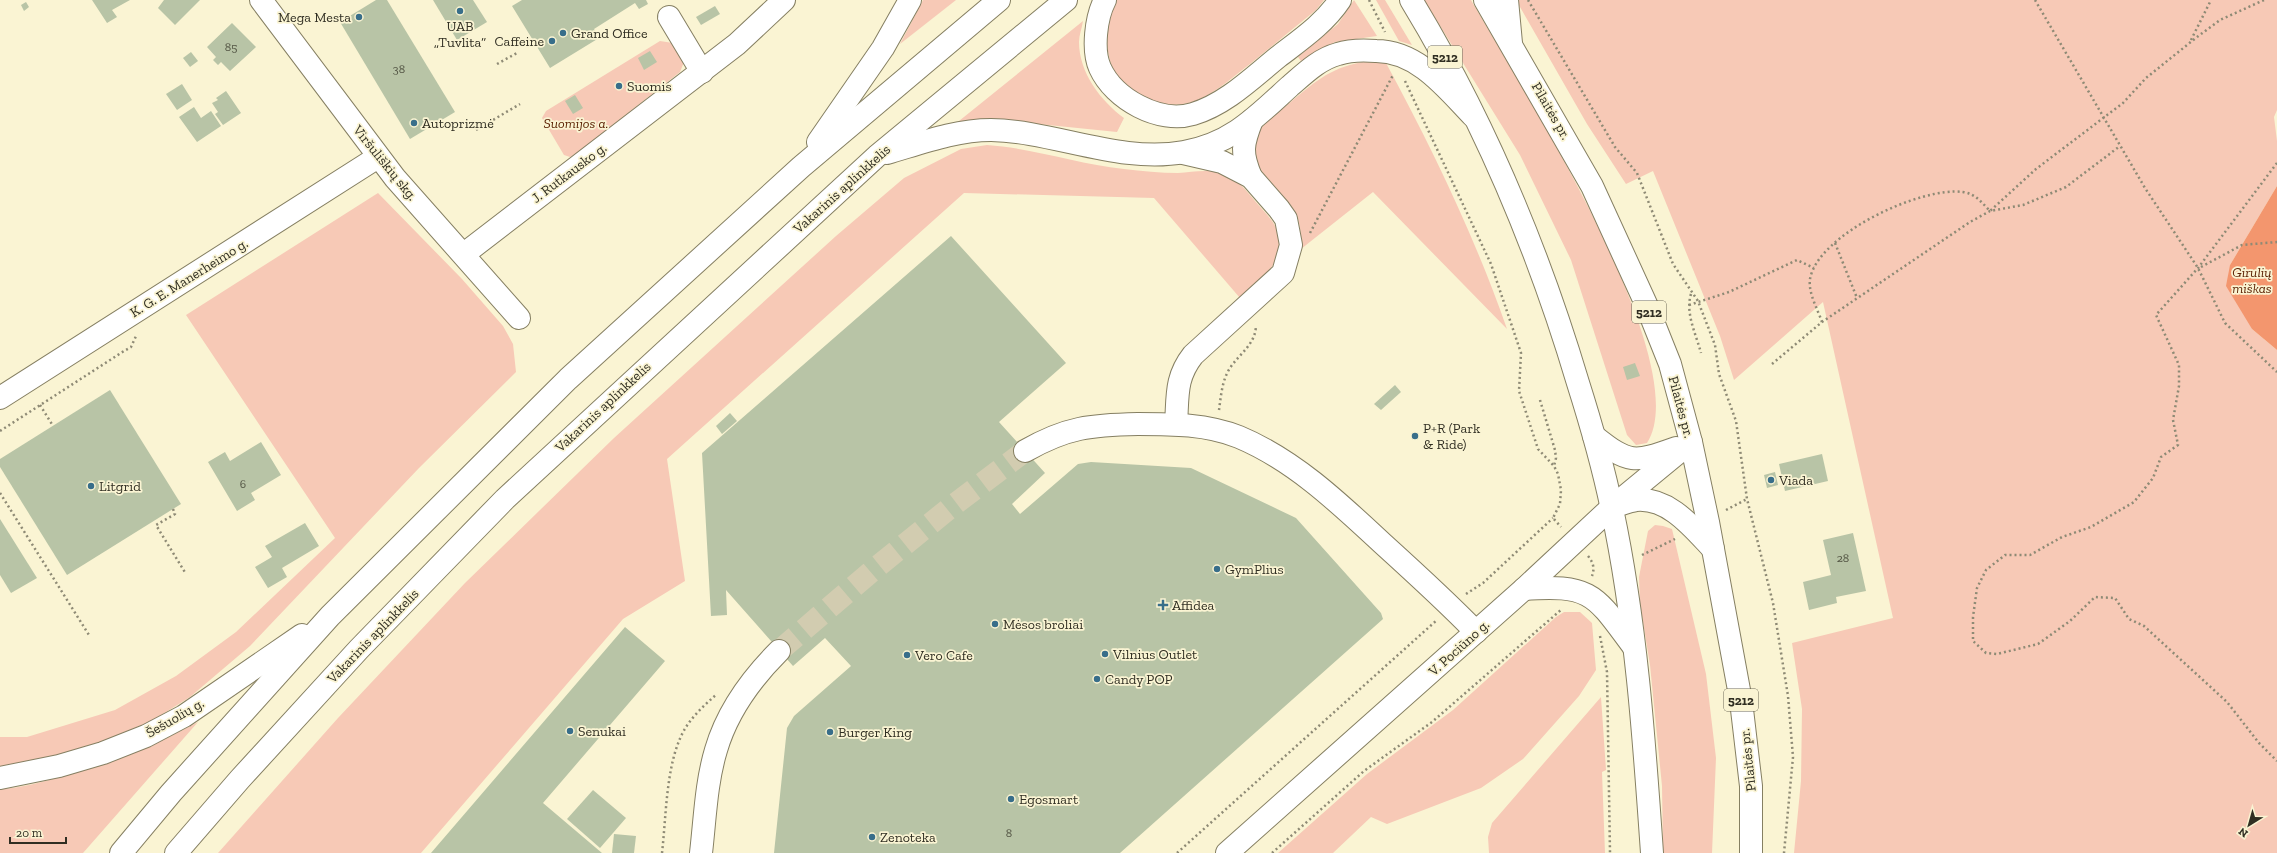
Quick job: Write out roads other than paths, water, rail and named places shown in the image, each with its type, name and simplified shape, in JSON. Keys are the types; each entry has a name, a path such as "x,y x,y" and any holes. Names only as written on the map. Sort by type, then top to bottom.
{"main road":[{"name":"Viršuliškių skg.","path":"261,0 378,157 519,318"},
{"name":"J. Rutkausko g.","path":"464,254 702,72 766,19 784,0"},
{"path":"801,167 883,48 910,0"},
{"path":"121,853 171,793 330,616 568,379 801,167 999,0"},
{"name":"Vakarinis aplinkkelis","path":"176,853 240,779 359,649 505,499 877,156 1066,0"},
{"path":"1104,0 1095,41 1099,67 1112,86 1133,103 1152,112 1170,117 1192,115 1212,107 1233,93 1317,26 1331,13 1340,0"},
{"name":"5212","path":"1411,0 1454,72 1473,116 1503,174 1522,219 1562,329 1594,436 1612,507 1623,564 1635,649 1640,689 1652,853"},
{"name":"Pilaitės pr.","path":"1485,0 1574,152 1608,216 1670,364 1691,442 1701,525 1713,549 1741,701 1751,786 1751,853"},
{"path":"1507,0 1511,43"},
{"path":"669,17 702,72"},
{"path":"1183,153 1225,140 1252,120 1302,75 1319,63 1337,54 1358,51 1393,52 1416,62 1435,78 1473,116"},
{"path":"1176,424 1179,378 1185,365 1193,355 1272,285 1283,273 1288,260 1291,245 1286,219 1251,177 1244,161 1244,140 1252,120"},
{"path":"877,156 946,135 991,130 1039,136 1123,151 1153,154 1183,153 1222,162 1251,177"},
{"name":"K. G. E. Manerheimo g.","path":"0,398 378,157"},
{"path":"1026,451 1050,437 1076,428 1176,424 1216,430 1238,437 1275,455 1335,500 1452,607 1476,632"},
{"path":"1594,436 1617,454 1633,459 1650,458 1691,442"},
{"name":"V. Pociūno g.","path":"1227,853 1524,589 1612,507 1691,442"},
{"path":"1612,507 1636,500 1659,503 1677,514 1701,525"},
{"path":"1524,589 1549,587 1587,593 1598,600 1635,649"},
{"name":"Šešuolių g.","path":"0,778 59,766 103,753 146,736 184,716 330,616"},
{"path":"701,853 711,770 716,749 727,720 755,677 779,651"}],"tunnel":[{"path":"779,651 872,571 951,507 1025,451"}],"place":[{"name":"UAB „Tuvlita“","path":"460,11"},
{"name":"Mega Mesta","path":"359,17"},
{"name":"Grand Office","path":"563,33"},
{"name":"Caffeine","path":"552,41"},
{"name":"Suomis","path":"619,86"},
{"name":"Autoprizmė","path":"414,123"},
{"name":"P+R (Park & Ride)","path":"1415,436"},
{"name":"Viada","path":"1771,480"},
{"name":"Litgrid","path":"91,486"},
{"name":"GymPlius","path":"1217,569"},
{"name":"Affidea","path":"1163,605"},
{"name":"Mėsos broliai","path":"995,624"},
{"name":"Vilnius Outlet","path":"1105,654"},
{"name":"Vero Cafe","path":"907,655"},
{"name":"Candy POP","path":"1097,679"},
{"name":"Senukai","path":"570,731"},
{"name":"Burger King","path":"830,732"},
{"name":"Egosmart","path":"1011,799"},
{"name":"Zenoteka","path":"872,837"}],"park label":[{"name":"Suomijos a.","path":"576,123"},
{"name":"Girulių miškas","path":"2252,280"}]}
